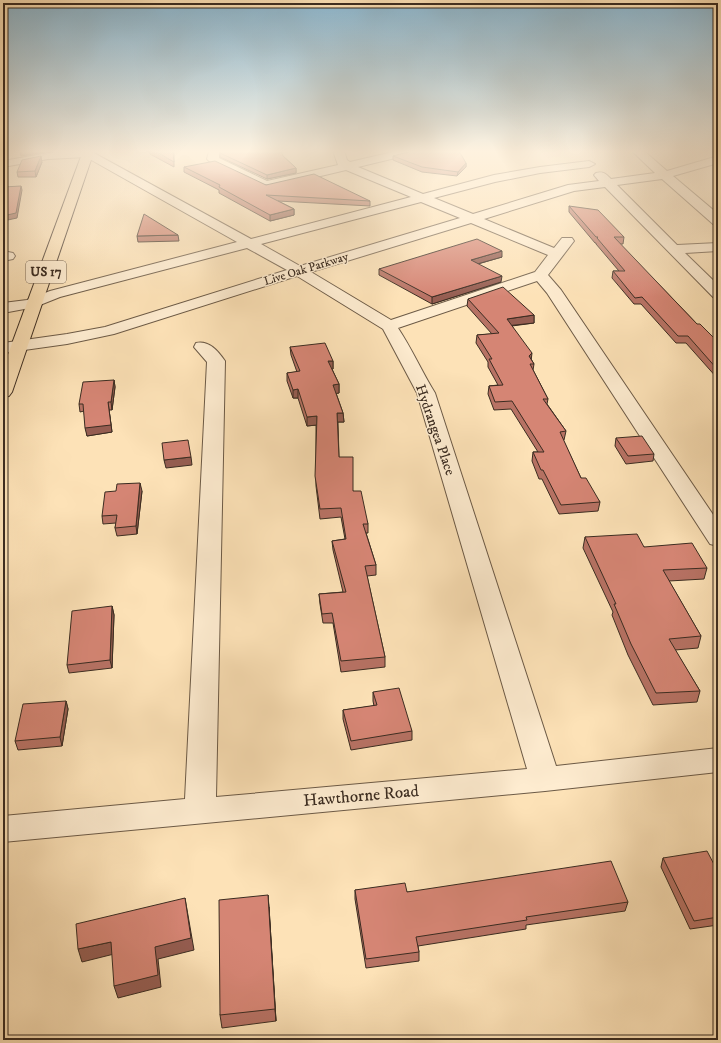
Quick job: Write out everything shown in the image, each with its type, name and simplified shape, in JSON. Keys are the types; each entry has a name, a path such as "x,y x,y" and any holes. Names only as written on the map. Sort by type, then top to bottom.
{"main road":[{"name":"US 17","path":"3,392 72,200"}],"street":[{"name":"Hydrangea Place","path":"170,200 298,271 389,326 401,345 426,394 545,779"},
{"path":"3,308 36,302 54,294 415,200"},
{"path":"389,326 540,275 562,247 470,219 425,200"},
{"name":"Live Oak Parkway","path":"3,348 67,339 108,331 298,271 534,200"},
{"path":"624,200 718,294"},
{"path":"693,200 718,221"},
{"path":"673,249 718,247"},
{"path":"540,275 553,290 718,539"},
{"path":"200,811 216,361 202,347"},
{"name":"Hawthorne Road","path":"3,829 545,779 718,760"}],"building":[{"path":"3,200 18,200 16,213 3,216"},
{"path":"242,200 275,200 294,209 270,215"},
{"path":"347,200 367,200 370,201"},
{"path":"569,206 598,210 624,237 614,237 697,324 700,324 718,342 718,370 688,336 678,336 642,297 635,298 613,271 625,271 597,238 598,237 596,237"},
{"path":"144,214 178,235 137,236"},
{"path":"477,239 502,251 471,260 502,276 432,297 379,269"},
{"path":"503,287 534,315 507,319 532,353 529,356 534,364 530,364 548,399 543,399 566,431 560,432 581,478 586,478 600,502 561,505 543,470 541,470 533,452 544,452 512,401 495,402 489,386 503,385 489,359 492,359 477,335 499,333 468,299"},
{"path":"325,343 333,361 328,361 339,384 333,385 343,413 337,413 339,457 353,457 353,491 361,491 368,524 363,524 376,565 365,566 385,657 341,661 332,613 322,614 319,594 346,592 332,541 346,539 341,508 320,509 315,476 317,416 307,417 298,389 293,390 287,373 300,371 290,347"},
{"path":"114,380 111,402 108,402 111,425 85,428 83,404 79,404 83,382"},
{"path":"642,436 654,454 628,456 616,438"},
{"path":"188,440 191,457 164,460 162,443"},
{"path":"140,483 136,526 115,528 117,515 102,516 105,492 116,491 117,484"},
{"path":"637,534 644,547 692,543 707,568 663,570 701,636 669,639 700,691 656,693 631,644 614,604 616,604 585,537"},
{"path":"112,606 110,660 67,665 72,611"},
{"path":"399,688 412,731 351,741 343,710 377,705 373,692"},
{"path":"66,701 60,737 15,741 23,704"},
{"path":"707,851 718,872 718,917 694,921 663,858"},
{"path":"611,861 628,902 526,917 527,920 416,937 419,952 366,959 355,890 405,883 407,892"},
{"path":"268,895 275,1009 220,1015 219,900"},
{"path":"185,898 191,938 155,947 158,975 114,986 111,942 78,949 76,924"}]}
